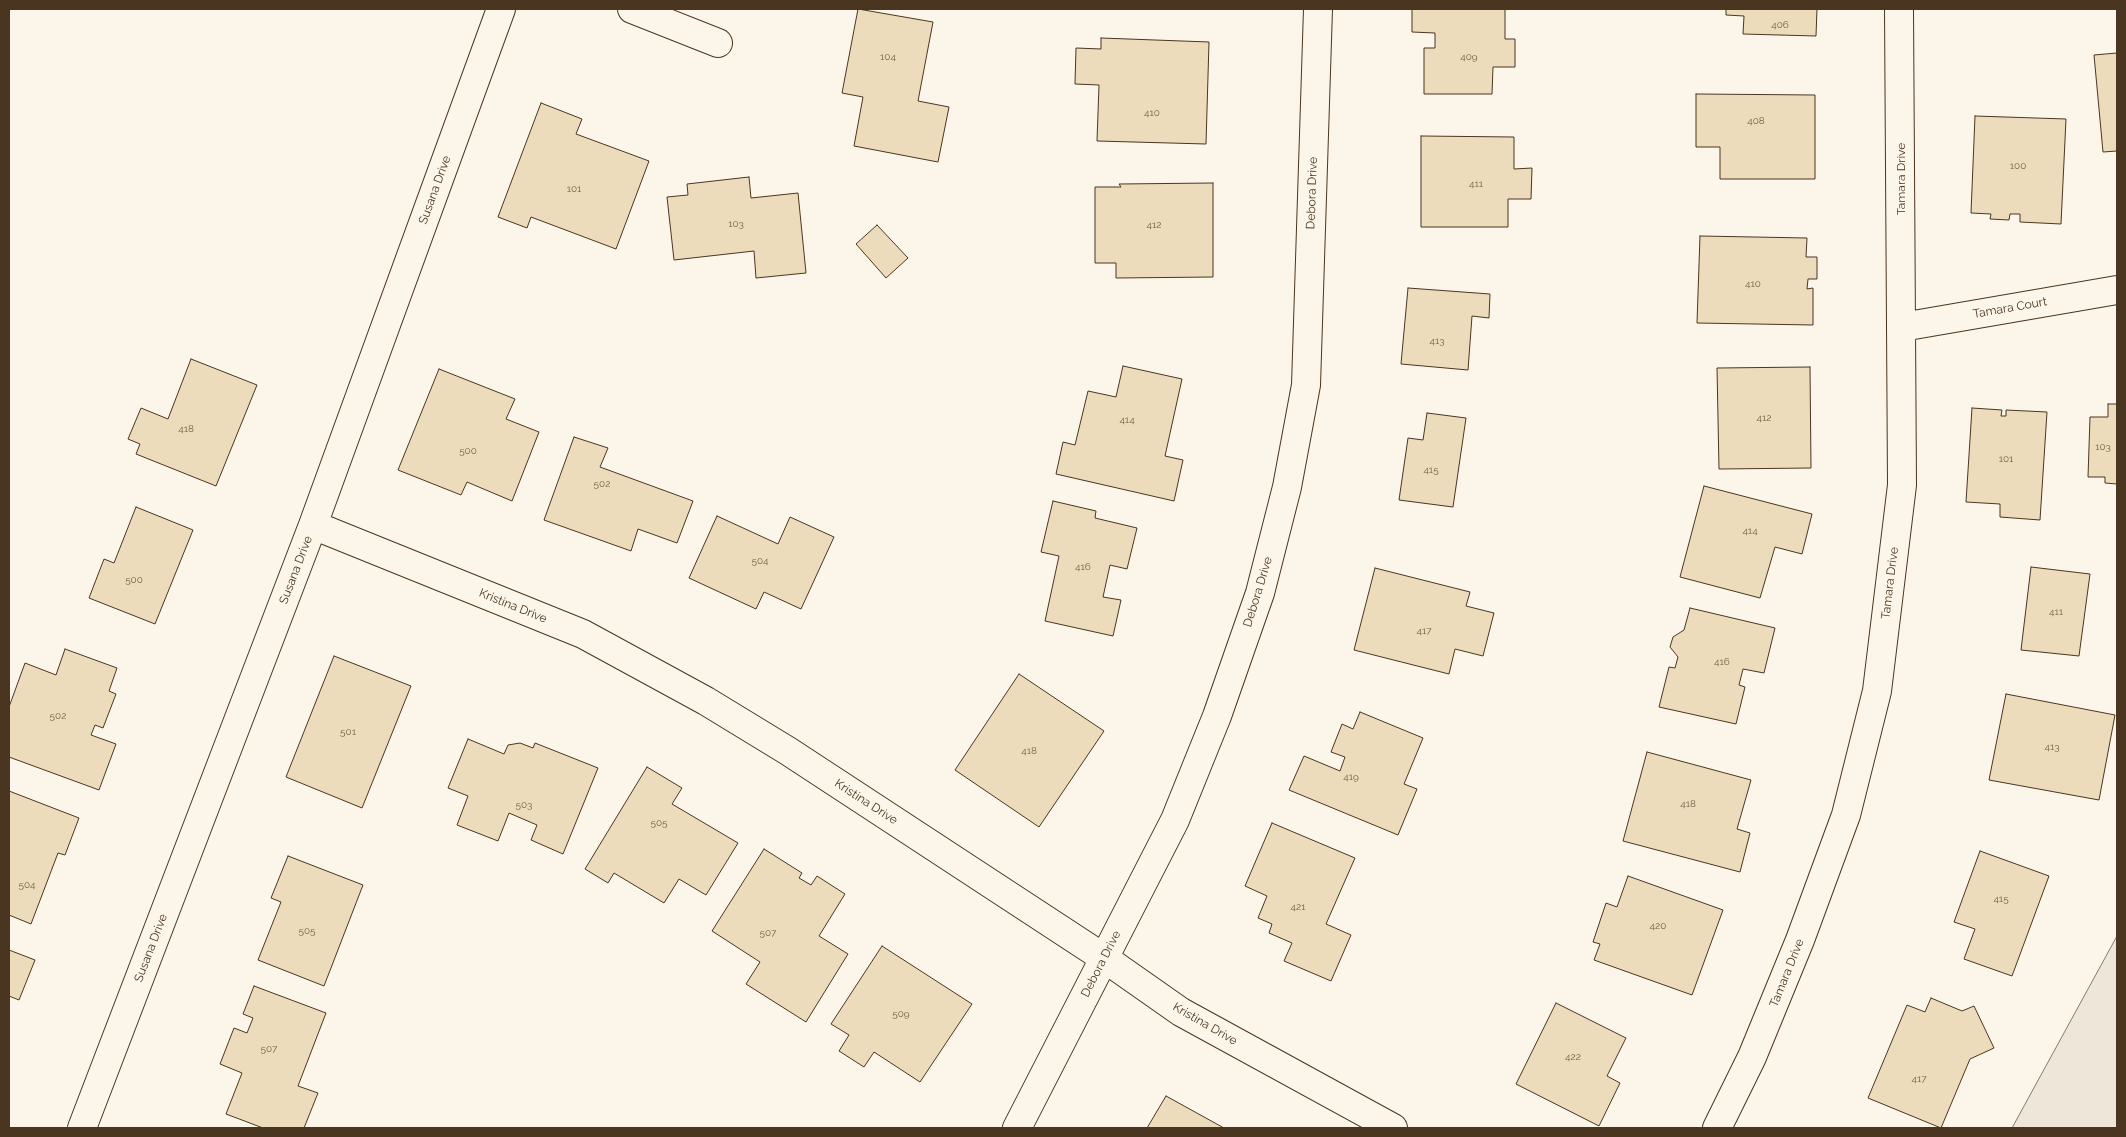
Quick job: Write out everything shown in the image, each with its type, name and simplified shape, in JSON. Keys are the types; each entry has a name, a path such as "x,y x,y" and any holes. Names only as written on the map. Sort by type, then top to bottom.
{"street":[{"name":"Susana Drive","path":"82,1128 313,525 502,9"},
{"path":"632,9 718,43"},
{"name":"Debora Drive","path":"1017,1128 1175,820 1217,716 1260,593 1287,487 1306,385 1318,9"},
{"name":"Tamara Drive","path":"1717,1128 1752,1057 1807,922 1846,815 1877,691 1902,485 1899,9"},
{"name":"Tamara Court","path":"1902,327 2117,290"},
{"name":"Kristina Drive","path":"313,525 583,634 680,686 788,751 1104,958 1181,1012 1393,1128"}],"shaded area":[{"path":"2117,936 2117,1128 2012,1128"}],"building":[{"path":"858,9 933,22 918,101 949,107 938,162 854,146 863,97 842,93"},
{"path":"1412,9 1505,9 1505,39 1515,39 1515,67 1493,67 1492,94 1424,94 1424,48 1435,48 1435,33 1412,32"},
{"path":"1726,9 1817,9 1816,36 1743,34 1744,16 1726,15"},
{"path":"1101,38 1209,42 1206,144 1097,141 1099,85 1075,84 1076,48 1101,49"},
{"path":"2117,53 2117,151 2103,152 2094,55"},
{"path":"1696,94 1815,95 1815,179 1720,179 1720,147 1696,147"},
{"path":"541,103 582,119 576,134 649,161 616,249 531,217 527,228 498,217"},
{"path":"1975,116 2066,119 2061,224 2020,222 2020,214 2010,214 2009,220 1990,219 1991,214 1971,213"},
{"path":"1421,136 1514,137 1514,169 1532,168 1531,199 1508,199 1508,227 1421,227"},
{"path":"749,177 751,198 798,193 806,273 756,278 754,251 674,260 667,197 688,195 687,184"},
{"path":"1213,183 1213,277 1116,278 1116,263 1095,263 1095,187 1121,187 1119,184"},
{"path":"877,225 908,258 886,278 856,244"},
{"path":"1700,236 1807,238 1806,257 1817,257 1817,279 1808,279 1807,289 1813,288 1813,325 1697,323"},
{"path":"1408,288 1490,294 1489,318 1472,316 1468,370 1401,364"},
{"path":"191,359 257,385 216,486 136,454 140,444 128,439 141,408 168,419"},
{"path":"1123,366 1182,379 1165,456 1183,460 1174,501 1056,474 1063,442 1075,445 1088,391 1116,397"},
{"path":"1810,367 1811,468 1719,469 1717,368"},
{"path":"439,369 515,399 506,419 539,432 512,501 467,482 461,495 398,470"},
{"path":"2108,404 2117,404 2117,484 2105,483 2105,477 2088,477 2090,417 2108,417"},
{"path":"1972,408 2002,410 2001,416 2006,416 2006,410 2047,412 2040,520 2000,517 2000,504 1966,502"},
{"path":"1427,413 1466,418 1453,507 1399,500 1408,438 1423,440"},
{"path":"574,437 608,448 600,467 693,501 677,543 638,529 631,551 544,520"},
{"path":"1704,486 1812,514 1802,554 1775,547 1760,598 1680,577"},
{"path":"1053,501 1096,511 1095,518 1137,528 1127,569 1110,565 1103,597 1121,600 1113,636 1045,621 1059,556 1041,552"},
{"path":"136,507 193,530 155,624 89,598 104,559 114,563"},
{"path":"717,516 778,544 790,517 834,537 801,609 764,592 756,609 689,578"},
{"path":"2031,567 2090,574 2079,656 2021,650"},
{"path":"1375,568 1470,592 1466,606 1494,613 1483,656 1455,649 1449,674 1354,650"},
{"path":"1690,608 1775,628 1764,673 1743,669 1739,685 1745,687 1736,724 1659,707 1669,667 1675,668 1678,657 1670,647 1673,637 1684,630"},
{"path":"65,649 117,668 109,691 116,694 103,728 95,725 91,735 116,744 99,790 9,757 9,707 25,663 56,675"},
{"path":"334,656 411,686 362,808 286,777"},
{"path":"1019,674 1104,731 1039,827 955,770"},
{"path":"2006,694 2115,715 2099,800 1989,780"},
{"path":"1360,712 1423,738 1404,784 1417,789 1398,835 1289,790 1304,756 1340,771 1345,757 1331,752 1342,724 1353,729"},
{"path":"468,739 504,754 508,745 520,743 533,748 535,743 598,768 563,854 531,840 537,825 509,813 498,841 457,825 468,796 448,788"},
{"path":"1647,752 1751,780 1737,829 1750,833 1740,872 1623,841"},
{"path":"647,767 682,788 672,804 738,843 706,895 679,879 664,903 614,873 608,883 585,869"},
{"path":"9,791 79,818 65,855 58,853 31,924 9,915"},
{"path":"1272,823 1355,858 1326,924 1351,935 1331,981 1284,961 1292,943 1269,933 1272,924 1258,918 1267,896 1245,886"},
{"path":"764,849 802,873 799,878 811,885 817,876 845,894 819,936 848,954 806,1022 746,984 760,962 712,931"},
{"path":"1980,851 2049,876 2012,976 1964,959 1975,929 1954,922"},
{"path":"288,856 363,885 324,986 258,960 281,902 271,898"},
{"path":"1628,876 1723,910 1692,995 1594,960 1600,944 1593,942 1606,903 1617,907"},
{"path":"882,946 972,1004 920,1082 874,1052 864,1067 839,1051 849,1035 831,1024"},
{"path":"9,950 35,960 19,1000 9,996"},
{"path":"254,986 326,1013 298,1086 318,1093 304,1128 263,1128 226,1114 242,1073 220,1064 234,1028 247,1033 253,1018 243,1014"},
{"path":"1931,998 1962,1011 1974,1006 1994,1048 1970,1059 1941,1128 1868,1098 1907,1005 1925,1012"},
{"path":"1556,1003 1626,1038 1607,1076 1620,1083 1599,1126 1516,1084"},
{"path":"1166,1096 1224,1128 1147,1128"}]}
